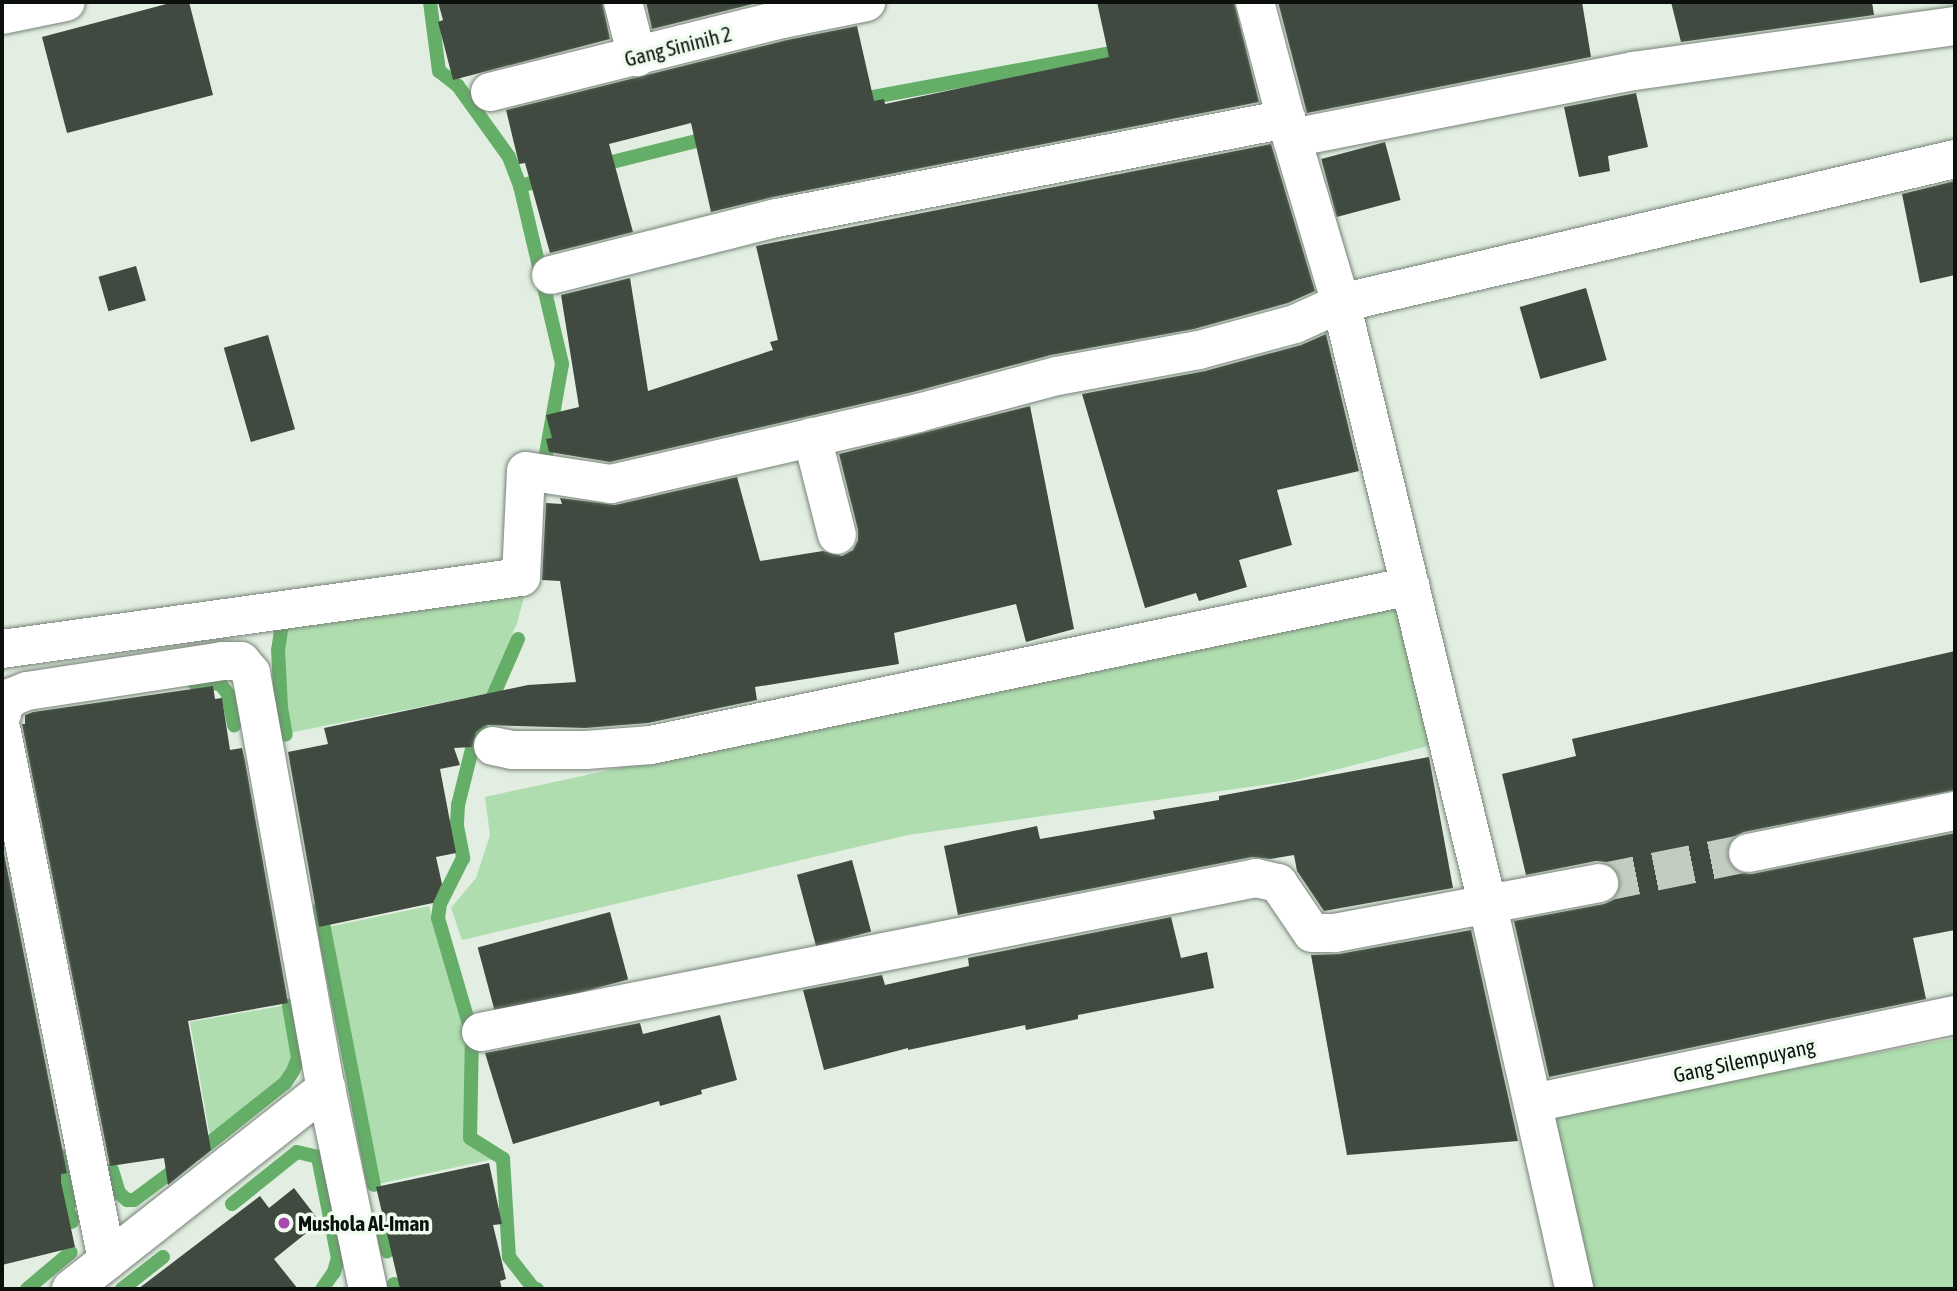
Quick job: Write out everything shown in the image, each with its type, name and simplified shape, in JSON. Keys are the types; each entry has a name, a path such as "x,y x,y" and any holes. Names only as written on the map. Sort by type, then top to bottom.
{"street":[{"path":"2,15 66,2"},
{"path":"623,2 637,57"},
{"name":"Gang Sininih 2","path":"490,92 782,19 866,2"},
{"path":"1255,2 1341,303 1488,906 1574,1289"},
{"path":"551,275 777,218 1289,128 1595,78 1955,26"},
{"path":"2,649 521,577 526,471 611,484 813,438 1057,376 1199,350 1295,324 1341,303 1955,159"},
{"path":"813,438 837,535"},
{"path":"493,746 512,750 574,750 651,745 1411,586"},
{"path":"2,714 2,708 12,696 27,691 222,661 240,661 251,673 366,1288"},
{"path":"2,732 107,1261"},
{"path":"1748,853 1955,810"},
{"path":"481,1031 1256,878 1278,883 1312,933 1335,933 1600,883"},
{"name":"Gang Silempuyang","path":"1533,1102 1955,1015"},
{"path":"71,1289 327,1088"}],"green space":[{"path":"526,590 517,623 486,694 288,733 281,653 285,625"},
{"path":"1397,599 1432,745 1292,781 908,835 462,940 451,908 476,878 490,835 485,797"},
{"path":"429,906 466,1033 466,1143 494,1159 378,1184 328,927"},
{"path":"286,1005 295,1050 289,1074 210,1137 190,1022"},
{"path":"1955,1038 1955,1289 1594,1289 1552,1114"}],"building":[{"path":"174,2 189,2 213,95 67,133 42,37"},
{"path":"438,2 602,2 610,39 453,80 438,22 443,20"},
{"path":"646,2 761,2 652,29"},
{"path":"1097,2 1234,2 1259,102 773,197 711,212 691,123 609,144 633,232 550,253 525,163 519,164 506,110 787,40 857,26 874,101 884,99 885,104 1109,57"},
{"path":"1278,2 1582,2 1591,57 1307,113"},
{"path":"1671,2 1872,2 1874,15 1681,42"},
{"path":"1636,93 1648,147 1608,156 1610,171 1579,177 1564,107"},
{"path":"1385,142 1401,200 1337,217 1321,159"},
{"path":"1271,144 1315,291 1288,303 1194,329 1051,355 913,392 610,462 549,452 546,439 552,438 546,415 579,407 561,295 630,278 648,391 773,350 770,342 778,340 756,246"},
{"path":"1955,181 1955,275 1920,283 1902,194"},
{"path":"136,266 146,301 108,311 99,277"},
{"path":"1586,288 1607,360 1540,379 1520,307"},
{"path":"1326,334 1359,471 1277,490 1292,545 1239,560 1247,587 1199,601 1196,593 1145,608 1082,394 1205,371 1301,345"},
{"path":"268,335 295,429 251,442 224,348"},
{"path":"1030,406 1074,629 1026,642 1016,604 894,633 899,664 755,687 757,700 648,723 585,728 486,725 476,732 472,747 454,748 460,765 440,769 456,853 436,857 442,884 433,903 319,927 288,752 328,744 324,728 528,685 576,682 560,581 542,580 546,503 562,504 560,498 615,505 737,477 760,561 823,551 842,556 853,550 858,540 858,530 839,454"},
{"path":"1955,651 1955,790 1744,832 1733,837 1727,847 1727,858 1731,867 1740,873 1752,874 1955,833 1955,930 1913,938 1926,999 1549,1077 1514,921 1604,904 1613,900 1619,891 1621,880 1615,868 1606,862 1596,861 1526,875 1502,774 1576,756 1572,739"},
{"path":"213,686 215,699 222,698 230,750 242,748 288,1003 188,1021 211,1150 168,1185 164,1158 110,1166 22,724 25,724 25,715 33,712"},
{"path":"1429,757 1453,888 1324,911 1297,871 1294,855 1270,859 1252,857 958,915 944,846 1037,826 1040,839 1155,819 1153,811 1219,800 1219,796"},
{"path":"2,843 67,1173 61,1174 61,1182 75,1247 2,1265"},
{"path":"852,860 871,931 816,946 797,875"},
{"path":"610,912 628,980 496,1015 478,947"},
{"path":"1171,917 1181,958 1207,952 1214,988 1078,1015 1078,1019 1026,1030 1025,1025 908,1048 824,1070 803,990 882,975 885,985 969,966 968,958"},
{"path":"1471,930 1518,1141 1347,1155 1311,955 1339,954"},
{"path":"720,1015 737,1080 660,1106 659,1101 513,1144 485,1053 640,1023 643,1034"},
{"path":"489,1163 502,1224 493,1225 506,1279 500,1281 502,1289 400,1289 376,1187"},
{"path":"294,1188 320,1222 274,1259 298,1289 138,1289 260,1196 269,1208"}],"waterway":[{"path":"430,2 439,71 458,86 509,157 520,186 562,364 544,465"},
{"path":"857,100 1126,50"},
{"path":"596,166 712,137"},
{"path":"520,186 549,178"},
{"path":"282,623 278,650 281,708 286,735"},
{"path":"518,639 475,737 458,805 457,826 463,858 440,904 438,918 472,1034 470,1138 503,1159 509,1257 533,1288 537,1289"},
{"path":"194,683 210,682 221,685 228,694 234,725"},
{"path":"320,908 374,1185"},
{"path":"197,1153 285,1083 293,1071 298,1058 289,1006"},
{"path":"232,1204 297,1152 318,1157 338,1258 334,1272 322,1289"},
{"path":"59,1155 69,1205"},
{"path":"112,1170 119,1193 127,1200 134,1200 181,1165"},
{"path":"71,1216 72,1222"},
{"path":"381,1220 387,1251"},
{"path":"27,1289 71,1252"},
{"path":"122,1289 163,1257"},
{"path":"394,1284 395,1289"}],"tunnel":[{"path":"1599,883 1748,853"}],"place":[{"name":"Mushola Al-Iman","path":"284,1223"}]}
